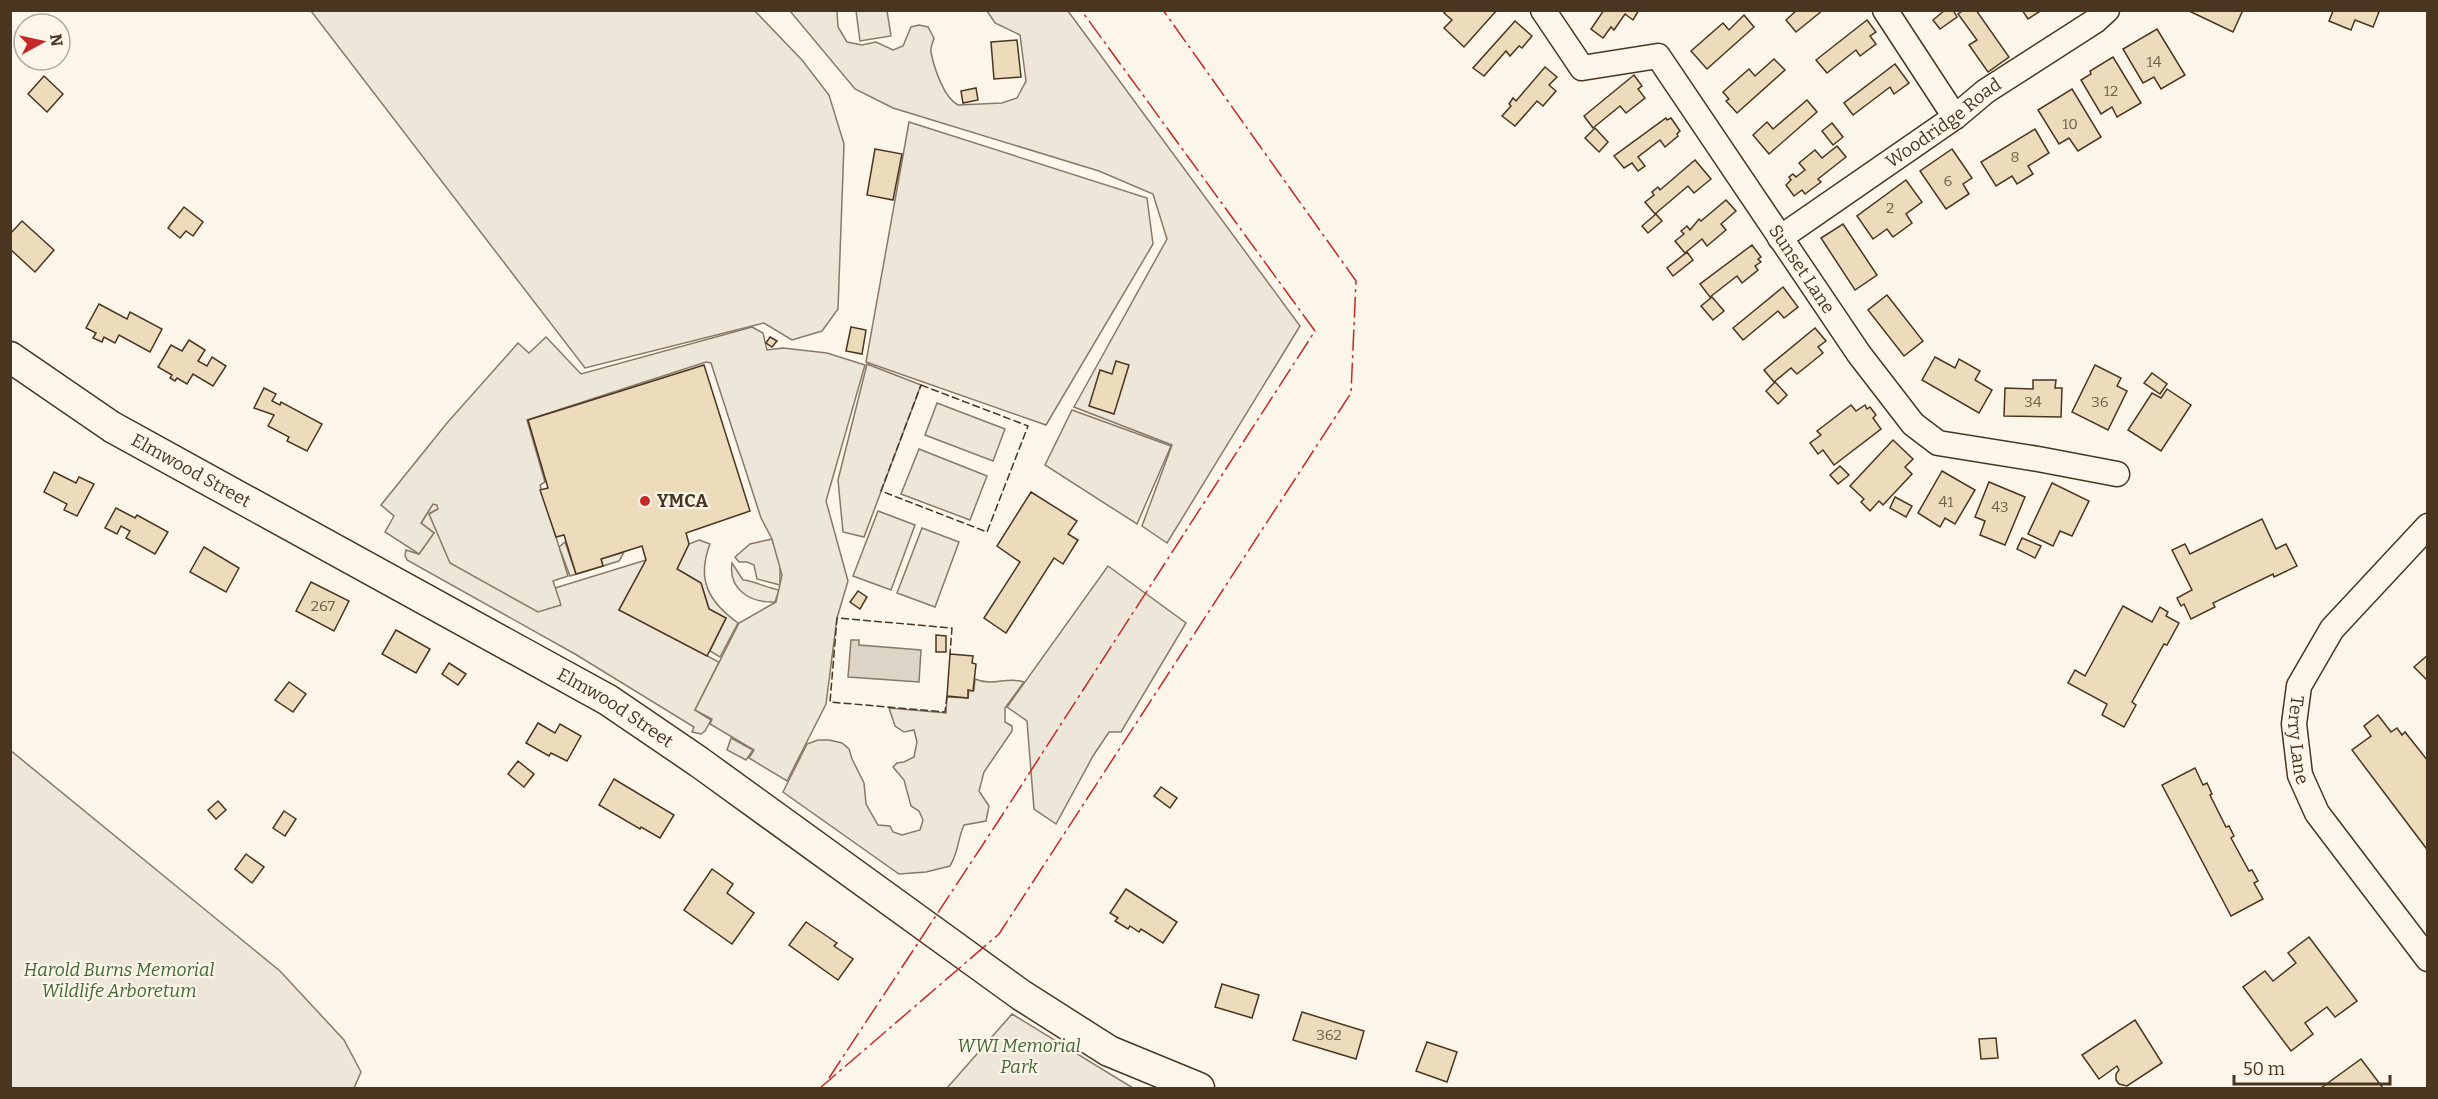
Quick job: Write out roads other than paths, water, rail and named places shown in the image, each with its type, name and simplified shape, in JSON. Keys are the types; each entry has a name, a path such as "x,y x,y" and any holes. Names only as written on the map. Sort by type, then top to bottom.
{"main road":[{"name":"Elmwood Street","path":"10,357 112,427 608,700 691,757 1021,995 1109,1051 1199,1089"}],"street":[{"name":"Sunset Lane","path":"1543,10 1582,68 1658,56 1859,354 1913,424 1938,443 2117,474"},
{"path":"1885,10 1955,117"},
{"name":"Woodridge Road","path":"1780,238 1955,117 1986,91 2097,14"},
{"name":"Terry Lane","path":"2427,526 2332,629 2299,686 2294,724 2300,775 2316,813 2427,959"}],"place":[{"name":"YMCA","path":"645,501"}],"park label":[{"name":"Harold Burns Memorial Wildlife Arboretum","path":"119,980"},
{"name":"WWI Memorial Park","path":"1019,1056"}]}
